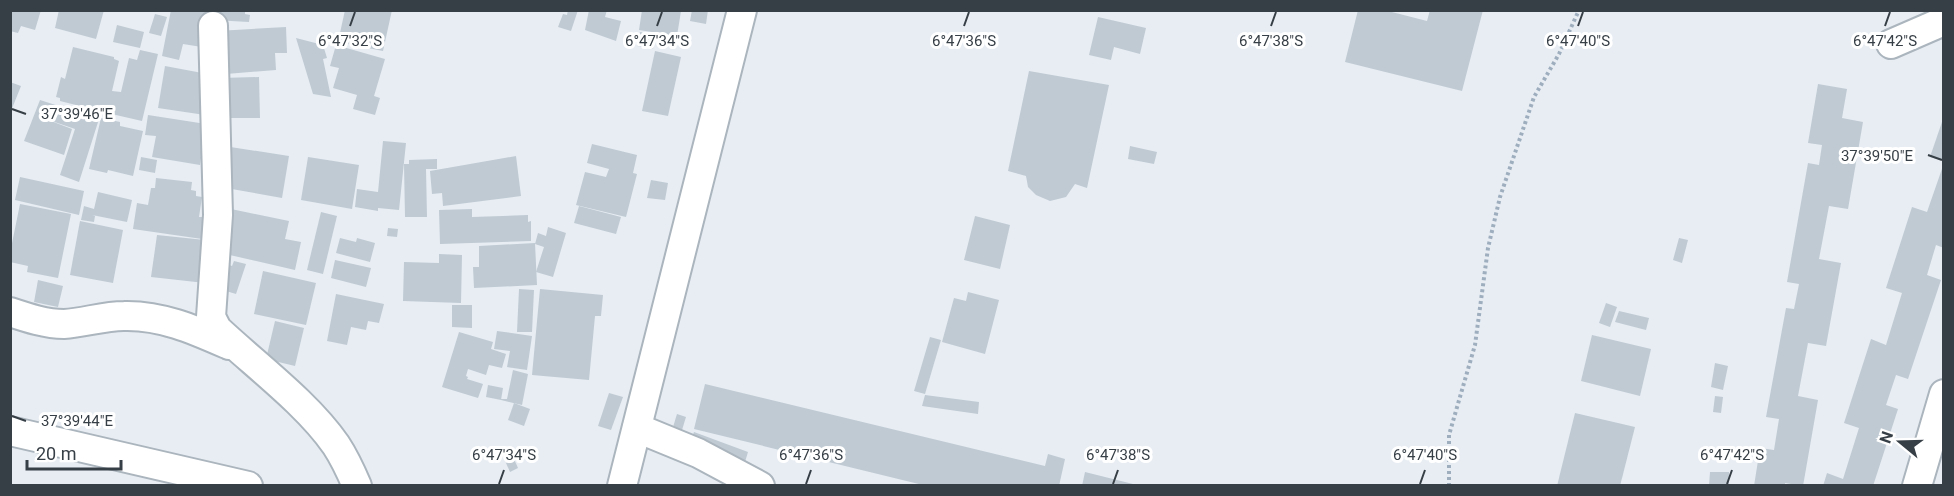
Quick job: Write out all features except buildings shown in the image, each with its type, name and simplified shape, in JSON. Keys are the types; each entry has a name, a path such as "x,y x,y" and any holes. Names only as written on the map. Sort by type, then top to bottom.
{"street":[{"path":"622,486 742,10"},
{"path":"1891,44 1944,21"},
{"path":"213,26 218,215 211,317 217,329 321,426 335,444 357,486"},
{"path":"10,312 39,321 64,324 125,316 152,318 193,329 239,349"},
{"path":"1917,486 1944,394"},
{"path":"637,428 698,453 760,486"},
{"path":"10,431 248,486"}],"path":[{"path":"1449,486 1449,435 1476,345 1488,248 1500,197 1534,97 1559,54 1579,10"}]}
